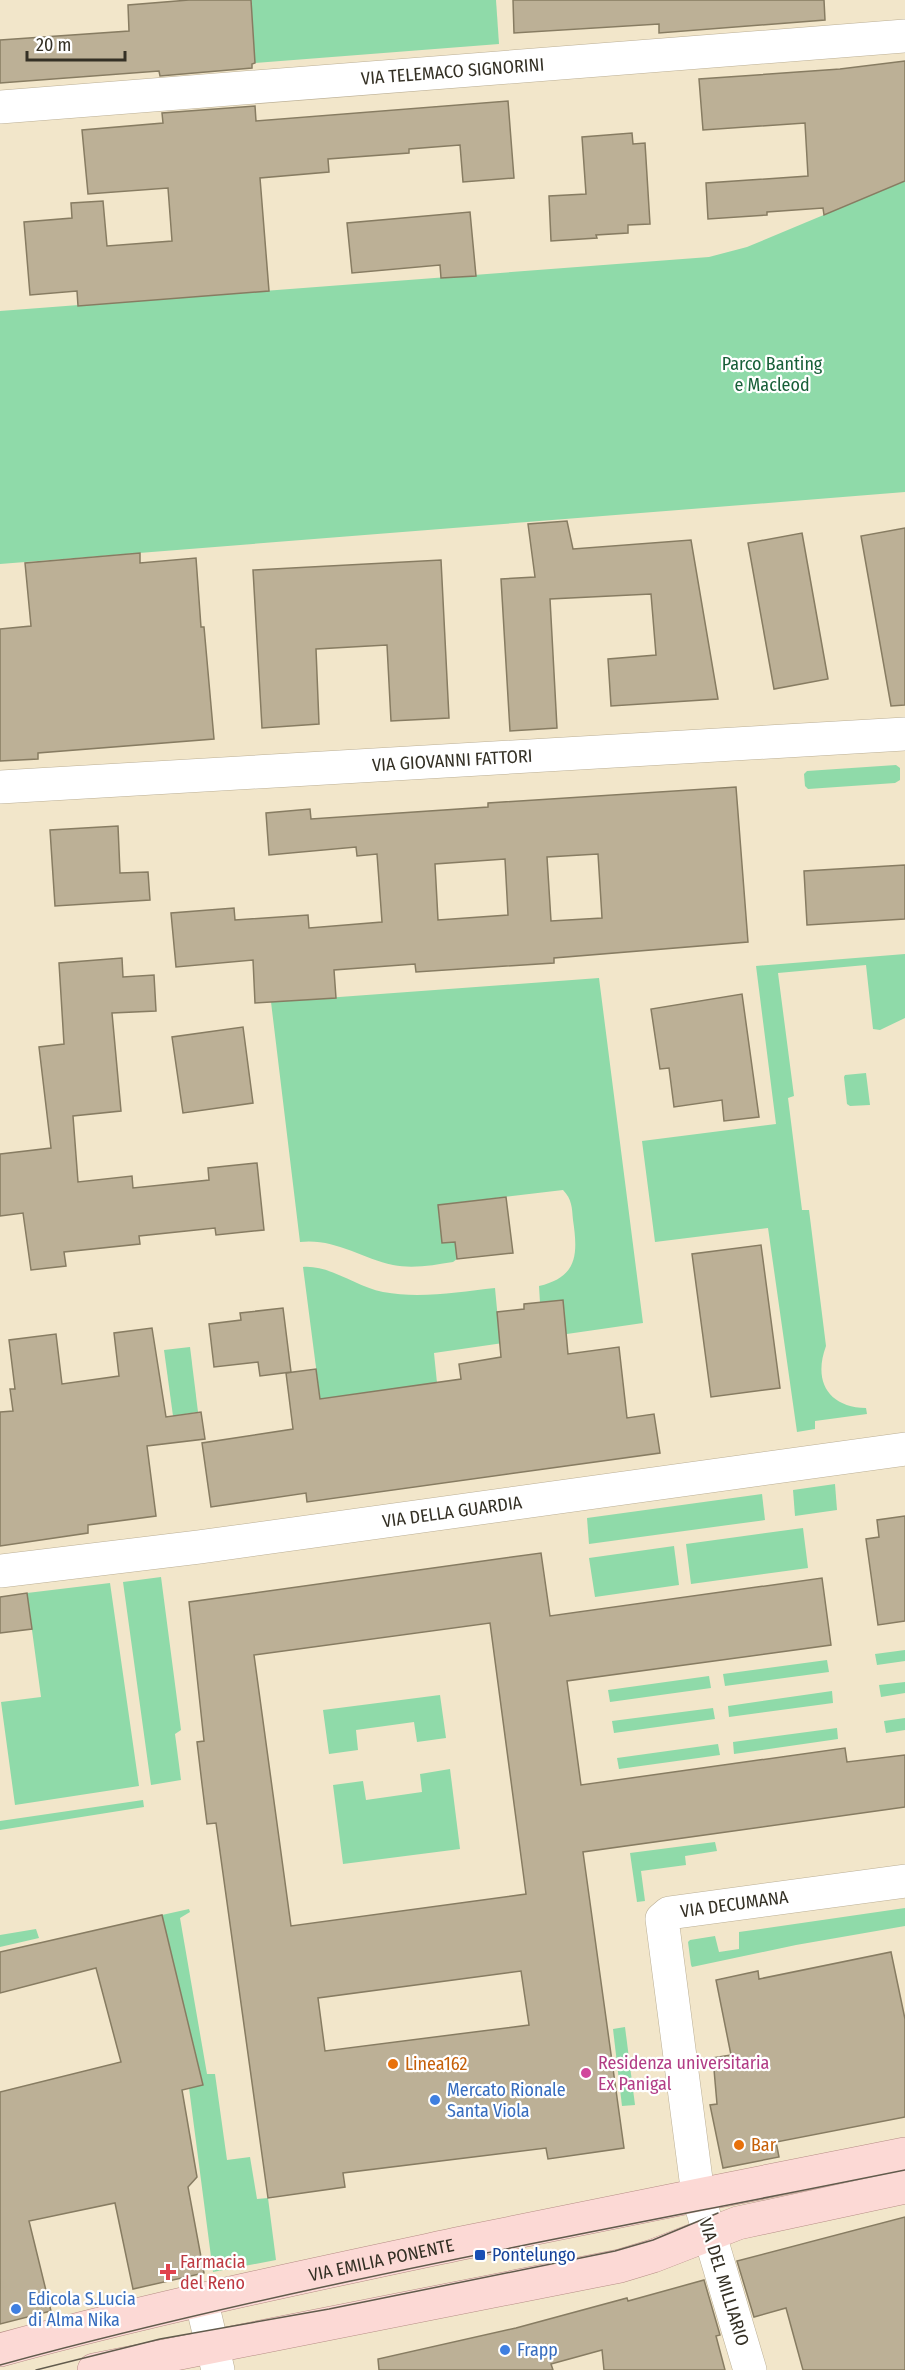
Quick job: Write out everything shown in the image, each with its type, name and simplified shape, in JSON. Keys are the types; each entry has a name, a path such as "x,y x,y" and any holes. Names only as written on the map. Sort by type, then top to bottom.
{"main road":[{"name":"VIA EMILIA PONENTE","path":"0,2350 201,2299 905,2154"},
{"path":"94,2370 215,2358 620,2266 653,2256 709,2233 769,2216 905,2187"}],"street":[{"name":"VIA TELEMACO SIGNORINI","path":"0,107 905,36"},
{"name":"VIA GIOVANNI FATTORI","path":"0,787 905,734"},
{"name":"VIA DELLA GUARDIA","path":"0,1571 199,1547 905,1449"},
{"name":"VIA DECUMANA","path":"698,2195 662,1919 669,1913 905,1881"},
{"name":"VIA DEL MILLIARIO","path":"698,2195 750,2370"},
{"path":"201,2299 215,2358"}],"green space":[{"path":"251,0 496,0 499,44 255,63"},
{"name":"Parco Banting e Macleod","path":"905,181 905,492 0,564 0,311 709,257 747,247"},
{"path":"896,765 900,768 900,780 895,783 808,789 805,786 804,774 807,771"},
{"path":"905,954 905,1018 880,1030 873,1029 866,965 778,973 794,1096 788,1098 802,1210 809,1210 826,1346 821,1370 823,1381 833,1397 842,1403 866,1408 867,1414 815,1421 815,1429 797,1432 768,1228 655,1242 642,1141 776,1124 756,966"},
{"path":"599,978 643,1323 434,1353 437,1383 348,1395 321,1406 303,1267 324,1269 373,1289 397,1294 439,1294 495,1288 499,1331 565,1325 563,1301 540,1303 539,1286 561,1277 572,1262 575,1243 572,1212 570,1200 563,1190 438,1205 442,1243 455,1242 457,1259 453,1262 431,1265 408,1267 393,1265 324,1243 300,1242 271,1002"},
{"path":"866,1073 870,1105 850,1106 847,1104 844,1077"},
{"path":"190,1347 198,1412 173,1416 164,1350"},
{"path":"835,1484 837,1510 795,1516 793,1490"},
{"path":"762,1494 765,1520 589,1544 587,1518"},
{"path":"803,1528 808,1568 691,1584 686,1544"},
{"path":"674,1546 679,1585 595,1597 589,1558"},
{"path":"161,1577 181,1730 175,1734 181,1780 151,1785 123,1582"},
{"path":"110,1583 139,1786 15,1805 1,1702 41,1697 27,1593"},
{"path":"905,1650 905,1661 877,1665 875,1654"},
{"path":"827,1660 829,1672 725,1686 723,1674"},
{"path":"709,1676 711,1688 610,1702 608,1690"},
{"path":"905,1682 905,1693 881,1697 879,1685"},
{"path":"832,1691 833,1703 729,1717 728,1706"},
{"path":"440,1695 446,1738 417,1742 414,1722 356,1730 358,1750 329,1754 323,1710"},
{"path":"713,1708 715,1719 614,1733 612,1721"},
{"path":"905,1718 905,1730 886,1733 884,1721"},
{"path":"837,1728 838,1739 734,1754 733,1742"},
{"path":"718,1744 720,1755 619,1769 617,1758"},
{"path":"450,1769 460,1849 343,1864 333,1785 363,1781 366,1800 422,1792 420,1774"},
{"path":"143,1800 144,1807 0,1830 0,1821"},
{"path":"715,1842 717,1851 685,1856 686,1865 641,1871 645,1901 637,1902 630,1853"},
{"path":"905,1908 905,1926 796,1945 692,1967 691,1965 688,1942 690,1940 715,1936 719,1952 739,1949 739,1932"},
{"path":"189,1909 190,1912 180,1918 207,2074 215,2074 227,2160 250,2157 257,2199 268,2198 276,2260 213,2272 189,2088 203,2084 162,1915"},
{"path":"36,1929 39,1938 0,1947 0,1935"},
{"path":"625,2027 635,2105 622,2106 613,2029"}],"building":[{"path":"189,0 251,0 255,63 252,64 252,68 160,76 159,71 0,83 0,40 129,31 128,5"},
{"path":"513,0 824,0 825,20 659,33 659,24 514,33"},
{"path":"905,61 905,181 824,215 823,208 708,219 706,183 808,176 805,123 703,130 699,79 840,69"},
{"path":"508,101 514,178 463,182 460,145 409,149 409,153 328,159 329,172 260,178 269,291 78,306 77,291 30,295 24,222 72,218 71,203 103,201 107,246 172,241 168,188 88,194 82,130 163,123 162,113 255,106 256,121"},
{"path":"632,133 633,144 645,143 650,224 628,225 628,233 551,241 549,196 586,194 582,137"},
{"path":"470,212 476,276 441,278 440,265 352,273 347,223"},
{"path":"567,521 573,549 691,540 718,699 611,706 608,659 656,655 651,594 550,599 557,728 510,731 501,579 535,577 528,524"},
{"path":"905,528 905,705 891,706 861,536"},
{"path":"802,533 828,679 774,689 748,543"},
{"path":"140,553 140,563 196,558 201,627 204,627 214,739 38,753 38,759 0,761 0,629 31,626 25,563"},
{"path":"441,560 449,718 391,721 387,645 316,649 319,724 262,728 253,570"},
{"path":"736,787 748,942 554,958 554,963 416,972 415,964 334,970 336,998 255,1003 253,960 176,967 171,913 234,908 235,920 308,915 309,928 382,922 377,854 357,856 356,847 269,855 266,813 310,809 311,819 488,807 488,803","holes":["598,854 602,918 551,921 547,857","505,859 508,915 438,920 435,864"]},
{"path":"118,826 120,873 148,872 150,900 55,906 50,830"},
{"path":"905,865 905,919 807,925 804,871"},
{"path":"122,958 123,977 154,975 156,1011 112,1013 121,1111 73,1116 78,1182 132,1176 133,1188 209,1180 208,1168 257,1163 264,1230 216,1235 215,1228 139,1236 140,1244 64,1252 66,1266 31,1270 23,1213 0,1216 0,1154 51,1148 39,1047 64,1044 59,963"},
{"path":"742,994 759,1117 724,1121 722,1100 674,1107 669,1068 660,1069 651,1009"},
{"path":"243,1027 253,1103 183,1113 172,1037"},
{"path":"506,1197 513,1253 457,1259 455,1242 442,1243 438,1205"},
{"path":"761,1245 780,1388 711,1397 692,1254"},
{"path":"563,1300 568,1354 619,1347 627,1418 654,1414 660,1453 307,1502 306,1493 211,1507 202,1443 293,1429 286,1373 316,1369 320,1399 461,1379 459,1364 501,1357 497,1312 524,1309 524,1304"},
{"path":"283,1308 291,1372 260,1376 258,1362 214,1367 209,1324 241,1320 240,1313"},
{"path":"152,1328 166,1417 201,1412 205,1439 147,1446 156,1516 88,1525 88,1533 0,1546 0,1412 13,1411 10,1389 15,1389 9,1340 56,1334 62,1384 119,1376 114,1333"},
{"path":"905,1516 905,1621 878,1625 866,1539 879,1537 877,1520"},
{"path":"541,1553 550,1616 822,1578 831,1645 567,1681 581,1785 845,1748 847,1762 905,1755 905,1807 583,1852 624,2148 548,2159 546,2148 343,2173 345,2187 268,2198 216,1823 207,1824 197,1742 204,1741 189,1602","holes":["490,1623 526,1894 291,1926 254,1655","521,1971 529,2025 325,2051 318,1998"]},
{"path":"27,1593 32,1629 0,1633 0,1597"},
{"path":"162,1915 203,2085 182,2090 197,2177 188,2187 204,2273 133,2289 115,2203 29,2221 51,2311 0,2324 0,2092 121,2062 96,1968 0,1993 0,1952"},
{"path":"891,1952 905,2019 905,2117 776,2142 779,2157 723,2168 710,2105 717,2104 713,2058 731,2055 716,1980 758,1971 759,1979"},
{"path":"905,2217 905,2370 803,2370 786,2308 754,2317 737,2261"},
{"path":"704,2280 720,2335 716,2336 725,2370 604,2370 602,2350 551,2364 553,2370 379,2370 378,2359 516,2328 627,2298 628,2301"}],"tram line":[{"path":"0,2365 112,2336 338,2284 905,2170"},
{"path":"36,2370 160,2339 329,2309 615,2251 653,2240 718,2213"}],"place":[{"name":"Linea162","path":"393,2064"},
{"name":"Residenza universitaria Ex Panigal","path":"586,2073"},
{"name":"Mercato Rionale Santa Viola","path":"435,2100"},
{"name":"Bar","path":"739,2145"},
{"name":"Pontelungo","path":"480,2255"},
{"name":"Farmacia del Reno","path":"168,2272"},
{"name":"Edicola S.Lucia di Alma Nika","path":"16,2309"},
{"name":"Frapp","path":"505,2350"}]}
